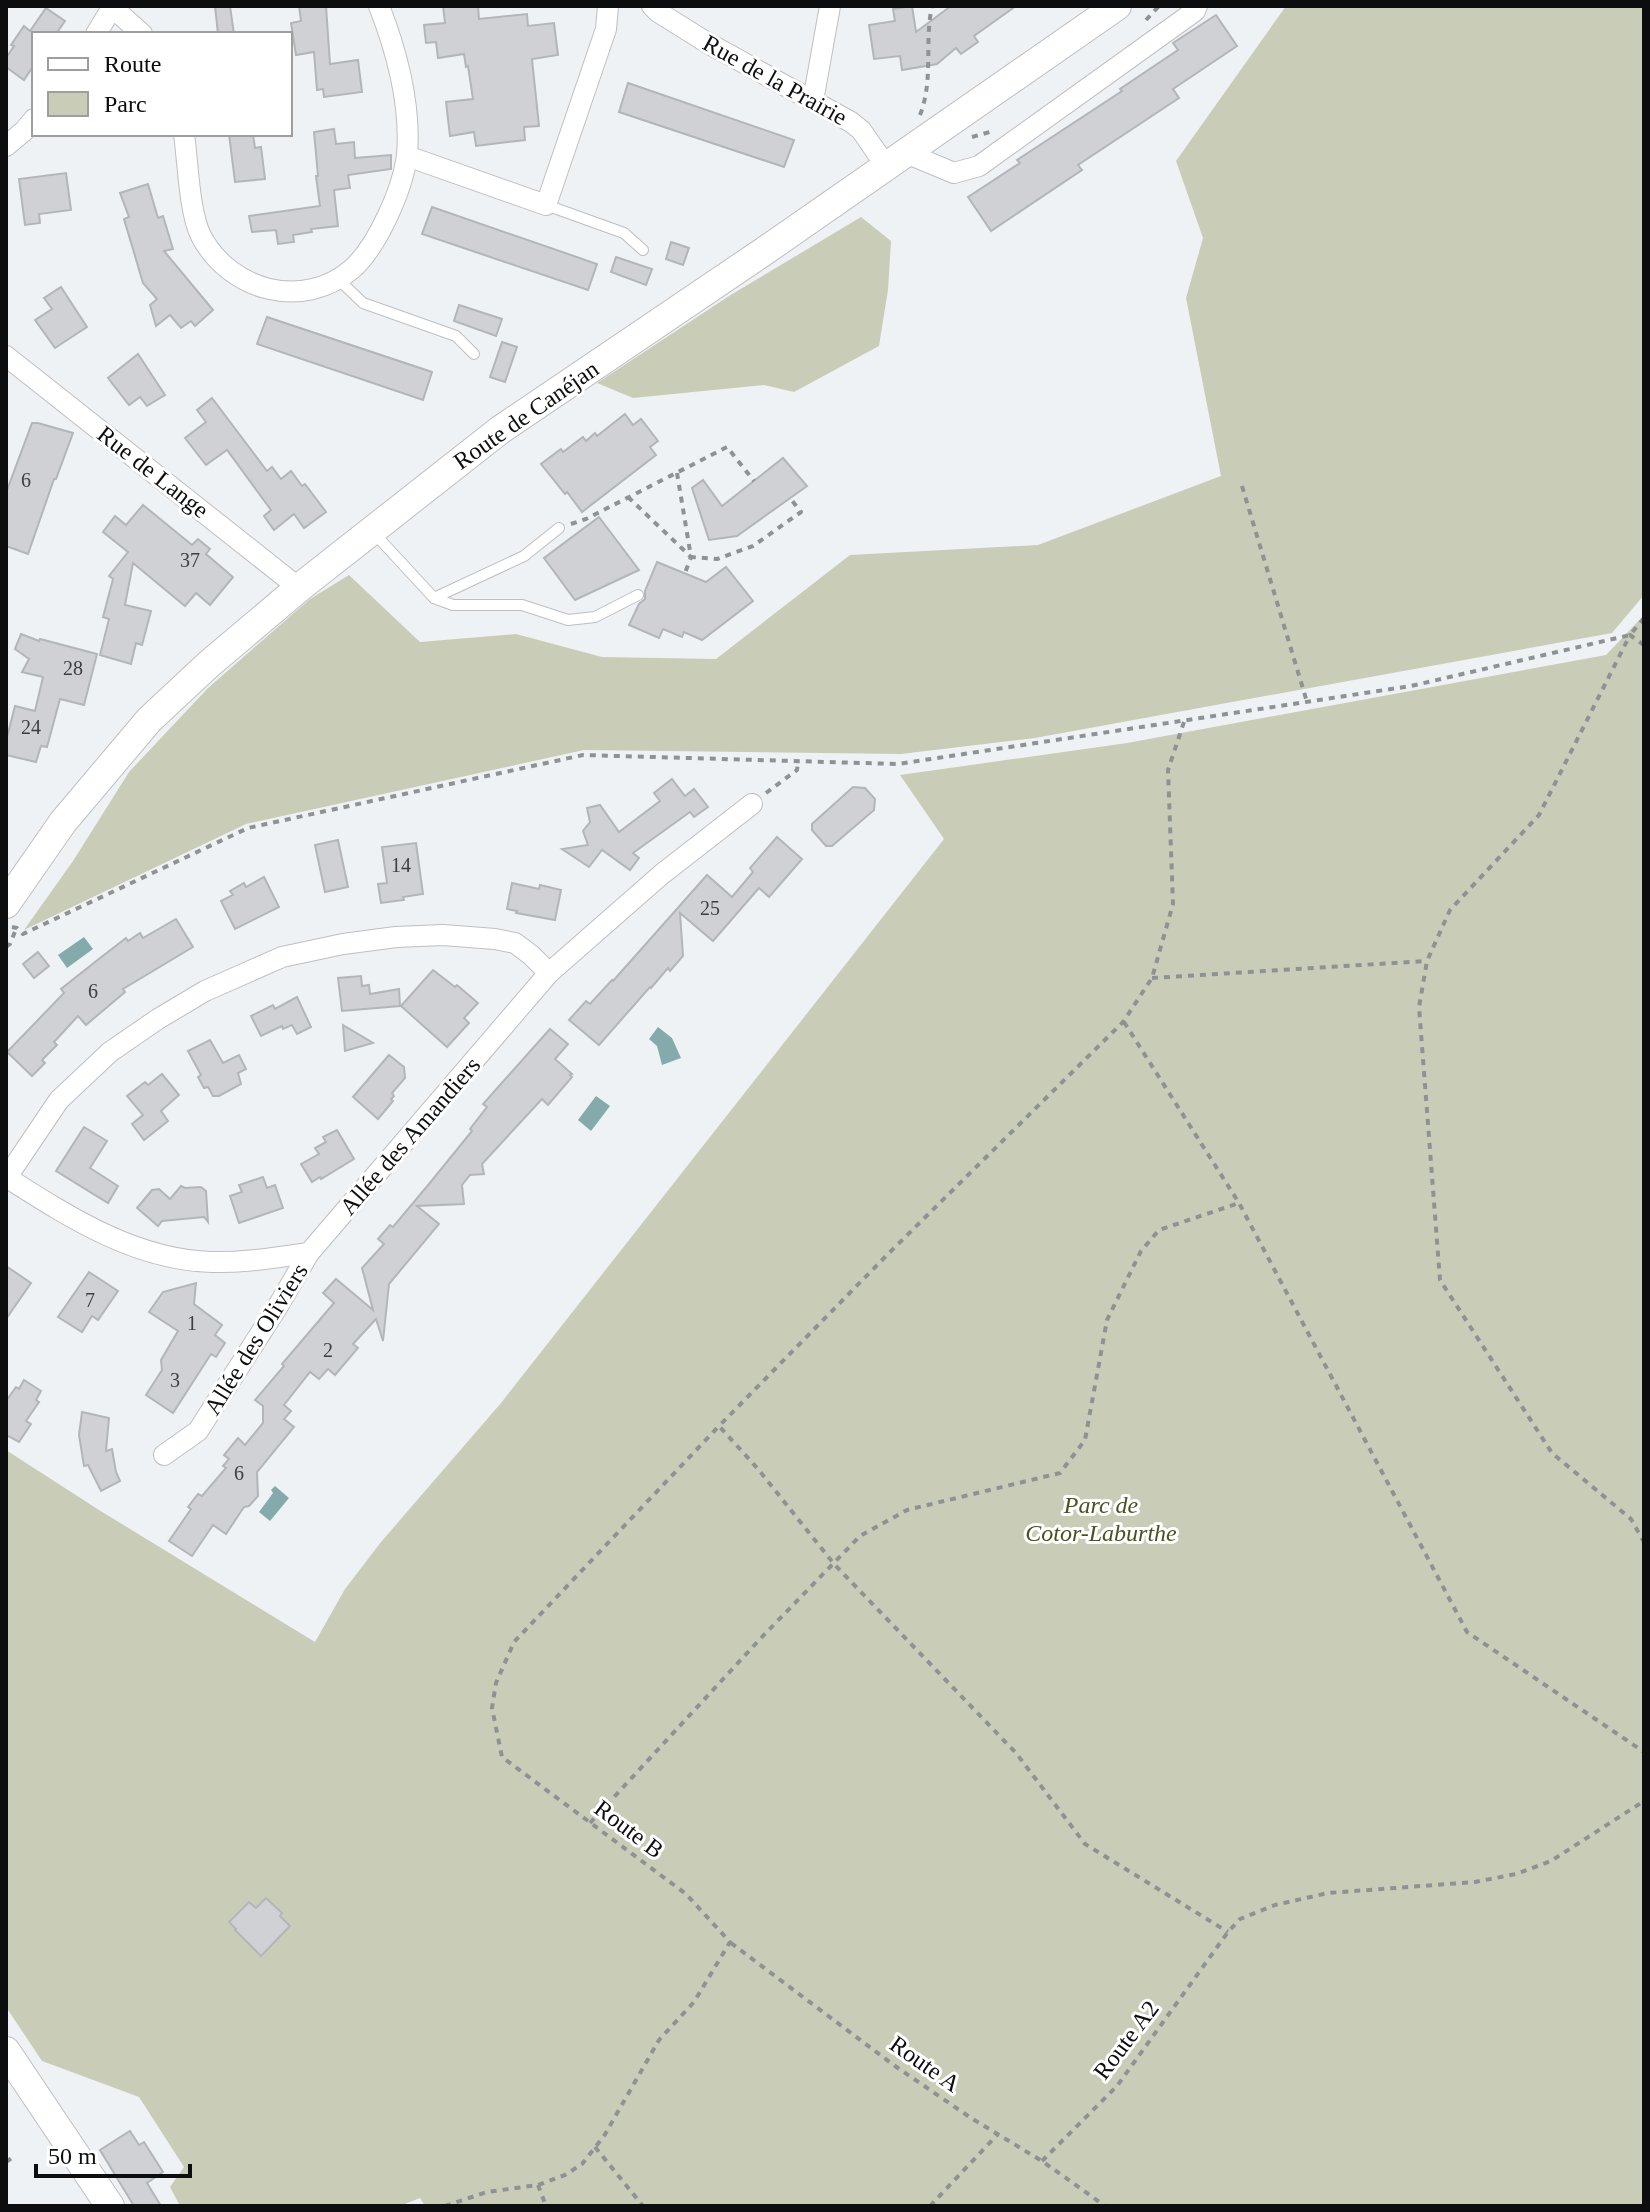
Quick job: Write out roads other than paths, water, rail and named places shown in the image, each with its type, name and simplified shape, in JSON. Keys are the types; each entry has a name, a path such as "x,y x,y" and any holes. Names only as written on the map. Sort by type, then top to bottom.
{"street":[{"path":"97,32 112,6 140,32"},
{"path":"184,136 194,210 200,233 213,256 252,285 271,290 309,290 338,279 361,259 379,233 393,205 407,156 401,82 392,39 379,6"},
{"path":"407,156 546,205 606,29 608,6"},
{"name":"Rue de la Prairie","path":"652,6 706,42 851,122 896,159"},
{"path":"813,101 830,6"},
{"name":"Route de Canéjan","path":"15,916 63,822 149,720 209,664 299,588 500,430 1117,6"},
{"path":"896,159 954,173 979,166 1195,11 1197,6"},
{"path":"6,146 32,121"},
{"name":"Rue de Lange","path":"8,364 299,588"},
{"name":"Allée des Amandiers","path":"309,1253 549,973 662,874 752,804"},
{"path":"309,1253 213,1262 157,1253 100,1234 6,1177 59,1100 110,1052 205,991 282,957 343,944 443,935 515,943 549,973"},
{"name":"Allée des Oliviers","path":"164,1455 198,1431 309,1253"},
{"path":"6,2051 110,2206"}],"lane":[{"path":"546,205 624,233 643,250"},
{"path":"338,279 363,303 456,336 474,354"},
{"path":"434,598 524,556 559,528"},
{"path":"371,530 434,598 453,605 522,605 568,620 595,617 638,595"}],"water":[{"path":"84,937 93,949 67,968 58,955"},
{"path":"658,1027 672,1038 681,1058 662,1065 657,1046 649,1039"},
{"path":"596,1096 610,1106 591,1131 578,1120"},
{"path":"275,1486 289,1498 270,1521 259,1512"}],"park label":[{"name":"Parc de Cotor-Laburthe","path":"1101,1519"}]}
